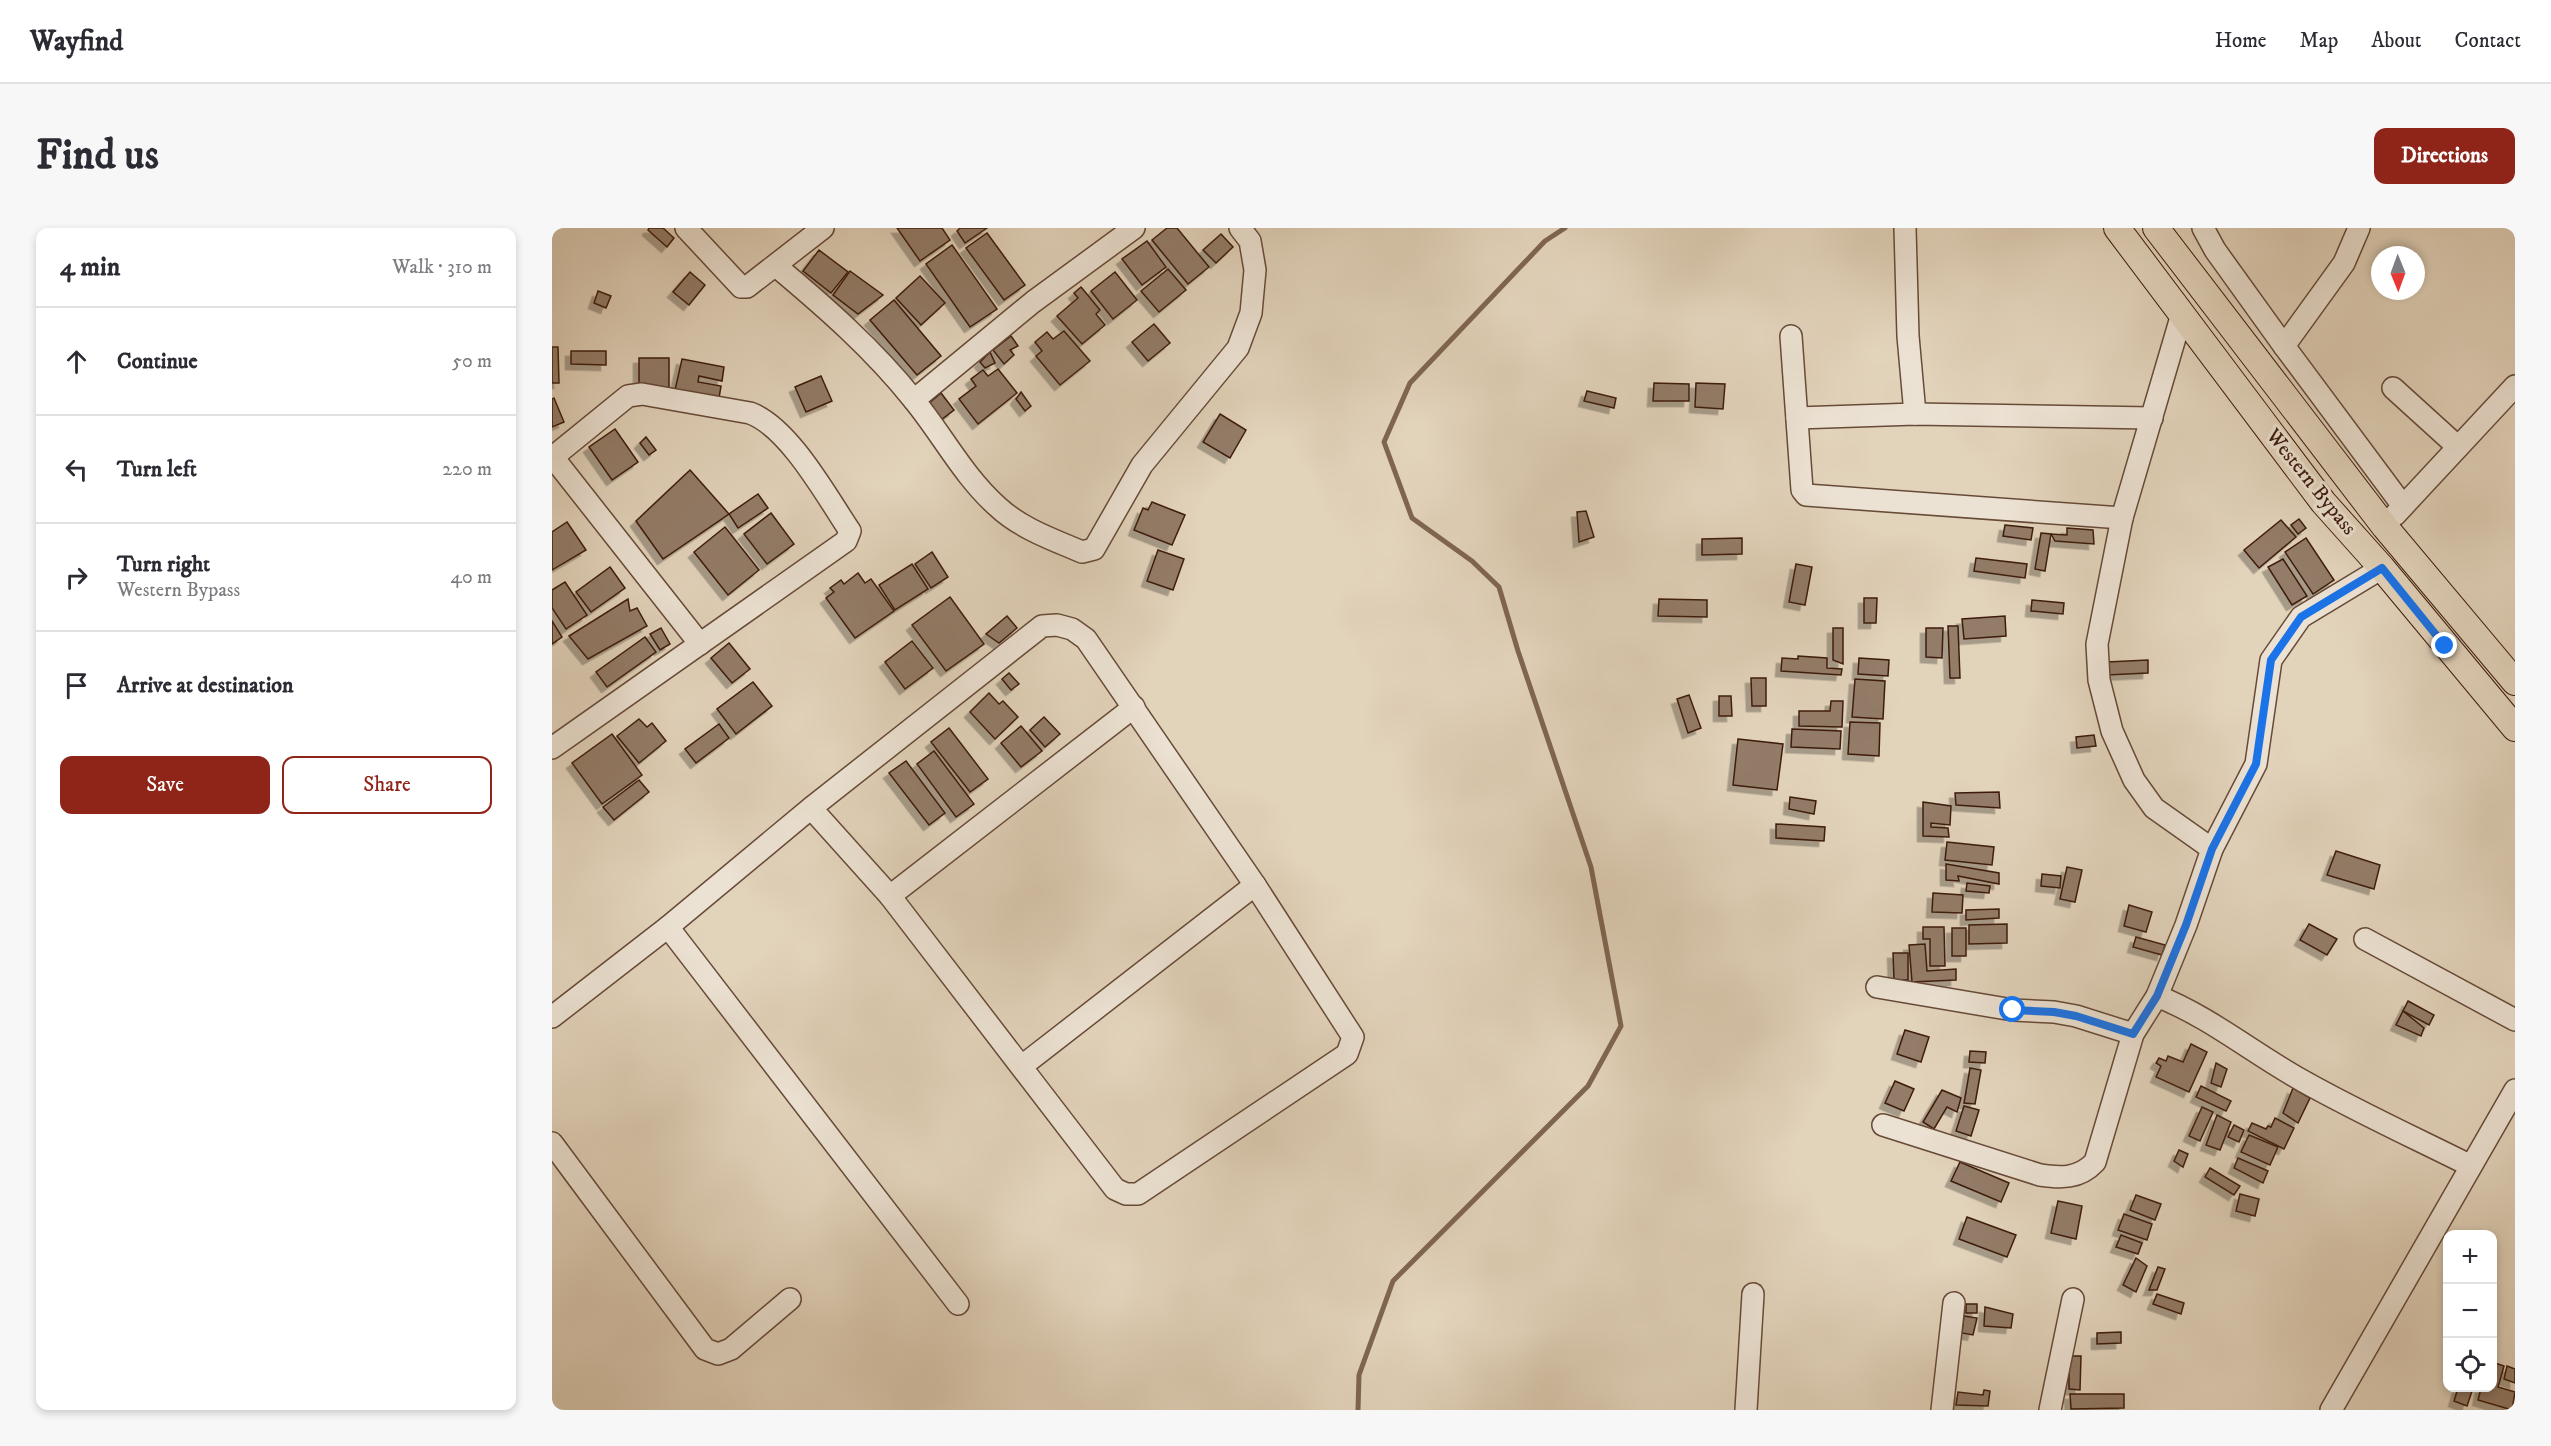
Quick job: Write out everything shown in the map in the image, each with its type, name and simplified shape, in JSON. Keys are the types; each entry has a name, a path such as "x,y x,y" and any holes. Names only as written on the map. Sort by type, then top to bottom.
{"main road":[{"name":"Western Bypass","path":"2117,228 2323,502 2382,568 2515,728"},
{"name":"Western Bypass","path":"2156,228 2385,527 2515,682"}],"street":[{"path":"686,228 741,287 747,286 776,266 823,228"},
{"path":"915,400 1033,302 1134,228"},
{"path":"776,266 829,310 875,356 915,400 969,476 999,508 1038,532 1082,552 1094,549 1142,465 1238,348 1251,313 1255,270 1250,241 1239,228"},
{"path":"1905,228 1907,312 1915,414"},
{"path":"2203,228 2215,250 2284,346 2403,506"},
{"path":"2284,346 2344,263 2359,228"},
{"path":"2182,314 2122,518 2097,644 2099,680 2112,731 2134,780 2154,808 2212,849"},
{"path":"1791,336 1802,490 1806,495 2122,518"},
{"path":"2385,527 2515,386"},
{"path":"2393,388 2458,447"},
{"path":"552,748 700,644 846,541 849,537 850,531 800,455 760,416 642,394 628,396 553,456 700,644"},
{"path":"1797,418 1915,414 2152,418"},
{"path":"1882,1125 2040,1175 2061,1178 2076,1175 2086,1171 2095,1162 2133,1034 2157,996 2186,925 2212,849 2256,764 2271,660 2301,617 2382,568"},
{"path":"552,1017 668,927 811,808 1042,626 1057,625 1072,629 1086,639 1255,885 1353,1037 1347,1054 1138,1194 1126,1194 1115,1189 890,896 811,808"},
{"path":"890,896 1134,707"},
{"path":"1022,1066 1255,885"},
{"path":"668,927 958,1304"},
{"path":"2365,939 2515,1020"},
{"path":"1876,987 2013,1010 2065,1014 2133,1034"},
{"path":"2157,996 2176,1003 2214,1025 2302,1081 2471,1166"},
{"path":"2331,1410 2515,1090"},
{"path":"552,1143 705,1349 718,1353 731,1349 790,1299"},
{"path":"1746,1410 1753,1294"},
{"path":"2050,1410 2073,1299"},
{"path":"1942,1410 1954,1303"}],"building":[{"path":"649,228 663,228 674,238 667,247 648,230"},
{"path":"897,228 942,228 950,240 920,261"},
{"path":"960,228 987,228 965,243 957,231"},
{"path":"1167,228 1177,228 1209,267 1188,284 1152,240"},
{"path":"987,233 1025,285 1004,300 966,248"},
{"path":"1221,234 1233,247 1216,263 1203,250"},
{"path":"1147,241 1166,267 1142,285 1122,259"},
{"path":"952,245 997,309 970,327 926,264"},
{"path":"819,250 848,272 831,293 803,271"},
{"path":"1168,269 1186,290 1159,312 1141,291"},
{"path":"850,271 883,295 858,314 833,295"},
{"path":"690,272 705,285 689,305 673,292"},
{"path":"1115,272 1137,300 1113,319 1091,291"},
{"path":"920,276 945,303 921,325 896,298"},
{"path":"1081,287 1100,310 1096,314 1105,325 1082,344 1057,316 1078,298 1074,293"},
{"path":"598,291 611,296 606,308 594,303"},
{"path":"894,300 941,356 917,375 870,320"},
{"path":"1154,324 1170,343 1148,361 1132,342"},
{"path":"1064,331 1090,361 1060,385 1036,356 1042,351 1035,342 1047,332 1053,339"},
{"path":"1011,336 1018,346 1010,350 1014,355 1004,364 993,350"},
{"path":"552,347 558,347 559,383 552,383"},
{"path":"571,351 606,351 606,365 571,364"},
{"path":"990,352 995,363 985,368 980,362"},
{"path":"639,358 669,358 669,388 639,387"},
{"path":"682,359 724,367 722,381 699,376 698,382 721,386 719,398 675,390"},
{"path":"998,369 1017,393 978,424 959,399 976,386 971,379 983,370 988,376"},
{"path":"821,376 832,401 806,412 795,387"},
{"path":"1654,383 1689,384 1689,401 1653,401"},
{"path":"1696,383 1725,384 1723,409 1695,407"},
{"path":"1587,391 1616,398 1614,408 1584,401"},
{"path":"1021,392 1031,406 1025,411 1016,399"},
{"path":"941,393 954,410 941,420 928,404"},
{"path":"554,398 564,422 552,427 552,399"},
{"path":"1220,414 1246,430 1230,458 1203,442"},
{"path":"615,429 638,462 612,480 589,447"},
{"path":"646,437 656,450 649,455 640,443"},
{"path":"690,470 729,514 663,559 636,521"},
{"path":"758,494 768,508 738,528 729,514"},
{"path":"1152,502 1185,515 1172,545 1134,530 1143,508 1148,510"},
{"path":"1586,511 1594,537 1579,542 1577,512"},
{"path":"771,513 794,544 767,564 744,534"},
{"path":"2299,519 2306,528 2298,534 2291,525"},
{"path":"2281,520 2296,537 2259,568 2244,550"},
{"path":"567,522 586,550 552,570 552,532"},
{"path":"2005,525 2033,528 2031,540 2003,536"},
{"path":"725,527 759,570 728,595 694,552"},
{"path":"2067,528 2093,530 2094,544 2055,541 2051,534 2067,535"},
{"path":"2041,533 2051,534 2045,571 2035,569"},
{"path":"1742,538 1742,554 1702,555 1702,539"},
{"path":"2306,538 2334,580 2313,594 2285,552"},
{"path":"1158,550 1184,559 1173,590 1147,581"},
{"path":"932,552 948,577 931,588 915,564"},
{"path":"1976,558 2027,564 2025,578 1974,571"},
{"path":"2283,559 2307,596 2292,605 2268,567"},
{"path":"912,564 928,589 895,610 879,585"},
{"path":"1796,564 1812,567 1805,605 1789,602"},
{"path":"610,567 625,588 591,612 576,592"},
{"path":"858,573 865,583 871,579 894,611 855,638 826,598 834,592 830,588 841,580 844,584"},
{"path":"565,582 587,615 566,629 552,608 552,590"},
{"path":"950,597 984,644 946,671 912,625"},
{"path":"1864,598 1877,598 1876,623 1864,623"},
{"path":"628,599 630,611 637,608 647,626 588,659 569,636"},
{"path":"1659,599 1707,600 1707,617 1658,616"},
{"path":"2032,600 2064,603 2063,614 2031,611"},
{"path":"1007,616 1017,628 999,643 986,634"},
{"path":"2005,616 2006,636 1964,639 1962,619"},
{"path":"552,621 562,637 552,644"},
{"path":"1948,626 1958,626 1960,678 1950,678"},
{"path":"661,628 670,644 660,650 650,634"},
{"path":"1833,628 1843,628 1843,664 1833,660"},
{"path":"1926,628 1943,628 1942,658 1926,657"},
{"path":"645,637 656,652 607,687 596,672"},
{"path":"912,641 933,668 905,689 885,662"},
{"path":"729,643 750,669 732,683 711,658"},
{"path":"1798,656 1827,658 1827,668 1842,669 1841,675 1781,671 1782,658 1798,659"},
{"path":"1859,658 1889,660 1888,676 1858,674"},
{"path":"2148,660 2148,673 2107,675 2107,662"},
{"path":"1009,673 1019,684 1011,690 1002,679"},
{"path":"1751,678 1766,678 1766,706 1752,706"},
{"path":"1855,679 1885,681 1883,719 1852,717"},
{"path":"753,682 772,706 736,734 717,709"},
{"path":"989,693 999,704 1003,701 1018,717 995,739 970,712"},
{"path":"1689,695 1701,728 1688,733 1677,699"},
{"path":"1719,696 1731,696 1732,716 1719,716"},
{"path":"1831,701 1843,701 1842,727 1799,726 1799,711 1830,711"},
{"path":"1044,717 1060,734 1045,747 1030,730"},
{"path":"639,719 647,727 652,723 666,741 639,763 617,736"},
{"path":"1850,722 1880,723 1879,756 1848,754"},
{"path":"719,724 729,738 696,763 685,749"},
{"path":"1021,726 1042,751 1021,767 1001,743"},
{"path":"949,728 988,779 970,792 931,742"},
{"path":"1792,729 1841,731 1840,749 1791,747"},
{"path":"612,734 642,775 602,804 572,763"},
{"path":"2094,735 2096,746 2077,748 2076,737"},
{"path":"1738,739 1783,744 1777,790 1733,785"},
{"path":"934,751 974,804 956,817 917,764"},
{"path":"906,761 945,813 929,825 889,773"},
{"path":"639,780 649,792 614,820 603,807"},
{"path":"1999,792 2000,808 1956,805 1955,793"},
{"path":"1790,797 1816,801 1814,814 1789,809"},
{"path":"1923,802 1951,806 1950,825 1931,823 1931,827 1948,828 1949,837 1923,836"},
{"path":"1776,824 1825,827 1824,841 1776,838"},
{"path":"1947,842 1994,847 1992,865 1945,860"},
{"path":"2336,851 2380,865 2374,889 2327,875"},
{"path":"1946,864 1999,873 1999,884 1958,876 1959,881 1946,880"},
{"path":"2067,867 2082,870 2075,902 2060,899"},
{"path":"2042,874 2061,876 2060,888 2041,886"},
{"path":"1967,883 1990,886 1989,893 1966,891"},
{"path":"1933,893 1963,895 1962,913 1932,912"},
{"path":"2129,905 2152,912 2146,932 2124,926"},
{"path":"1999,909 1999,918 1966,920 1966,910"},
{"path":"2007,924 2007,943 1969,944 1969,925"},
{"path":"2309,924 2337,939 2327,955 2300,940"},
{"path":"1923,927 1944,927 1945,966 1930,966 1930,939 1923,939"},
{"path":"1952,928 1966,928 1966,956 1952,956"},
{"path":"2136,937 2165,945 2162,955 2133,947"},
{"path":"1925,944 1927,971 1956,969 1956,980 1912,982 1909,945"},
{"path":"1893,953 1908,953 1908,980 1894,980"},
{"path":"2408,1001 2434,1015 2429,1025 2403,1011"},
{"path":"2403,1011 2424,1028 2421,1036 2396,1025"},
{"path":"1905,1030 1929,1037 1921,1062 1897,1054"},
{"path":"2191,1044 2207,1052 2189,1092 2156,1077 2161,1066 2156,1063 2159,1058 2166,1061 2168,1056 2183,1062"},
{"path":"1970,1051 1986,1052 1985,1063 1969,1062"},
{"path":"2216,1063 2227,1069 2221,1087 2211,1083"},
{"path":"1970,1068 1981,1070 1975,1104 1964,1103"},
{"path":"1895,1081 1914,1089 1904,1111 1885,1103"},
{"path":"2201,1086 2231,1101 2226,1111 2196,1097"},
{"path":"2293,1088 2310,1098 2298,1123 2283,1113"},
{"path":"1942,1090 1961,1098 1957,1112 1947,1107 1934,1129 1923,1122"},
{"path":"1964,1106 1979,1110 1971,1136 1956,1131"},
{"path":"2202,1107 2213,1112 2200,1141 2189,1136"},
{"path":"2217,1115 2231,1122 2220,1150 2206,1145"},
{"path":"2275,1118 2294,1128 2284,1149 2248,1131 2252,1123 2266,1129 2268,1126 2271,1127"},
{"path":"2234,1125 2244,1130 2239,1142 2228,1137"},
{"path":"2249,1135 2278,1147 2270,1165 2241,1152"},
{"path":"2179,1150 2188,1154 2183,1167 2174,1161"},
{"path":"2238,1158 2268,1171 2263,1183 2234,1168"},
{"path":"1960,1162 2009,1183 2001,1202 1951,1181"},
{"path":"2210,1168 2240,1186 2234,1195 2205,1177"},
{"path":"2240,1194 2259,1199 2255,1216 2236,1211"},
{"path":"2136,1195 2161,1204 2155,1220 2130,1210"},
{"path":"2058,1201 2082,1206 2076,1239 2051,1233"},
{"path":"2124,1214 2152,1224 2147,1240 2118,1230"},
{"path":"1967,1217 2016,1235 2007,1257 1959,1239"},
{"path":"2121,1235 2142,1243 2138,1254 2116,1247"},
{"path":"2136,1258 2147,1266 2136,1292 2123,1285"},
{"path":"2158,1267 2165,1269 2157,1290 2149,1290"},
{"path":"2157,1294 2184,1303 2181,1314 2153,1304"},
{"path":"1966,1304 1977,1304 1977,1313 1966,1313"},
{"path":"1985,1307 2013,1314 2011,1328 1984,1326"},
{"path":"1964,1316 1977,1318 1973,1335 1962,1333"},
{"path":"2121,1332 2121,1343 2097,1344 2097,1333"},
{"path":"2069,1356 2081,1356 2080,1390 2069,1389"},
{"path":"2497,1364 2504,1366 2498,1387 2515,1392 2512,1410 2478,1400 2480,1392 2497,1392"},
{"path":"2507,1366 2515,1369 2515,1383 2504,1379"},
{"path":"1984,1390 1990,1391 1988,1406 1956,1405 1958,1392 1983,1395"},
{"path":"2457,1392 2472,1392 2467,1406 2454,1401"},
{"path":"2070,1394 2124,1394 2124,1408 2071,1409"}],"waterway":[{"path":"1358,1410 1359,1375 1393,1281 1588,1086 1621,1026 1591,867 1518,651 1499,587 1472,561 1412,518 1384,442 1410,383 1545,241 1565,228"}],"route":[{"path":"2013,1010 2054,1012 2076,1016 2133,1034 2157,996 2203,880 2212,849 2256,764 2271,660 2301,617 2382,568 2445,646"}]}
